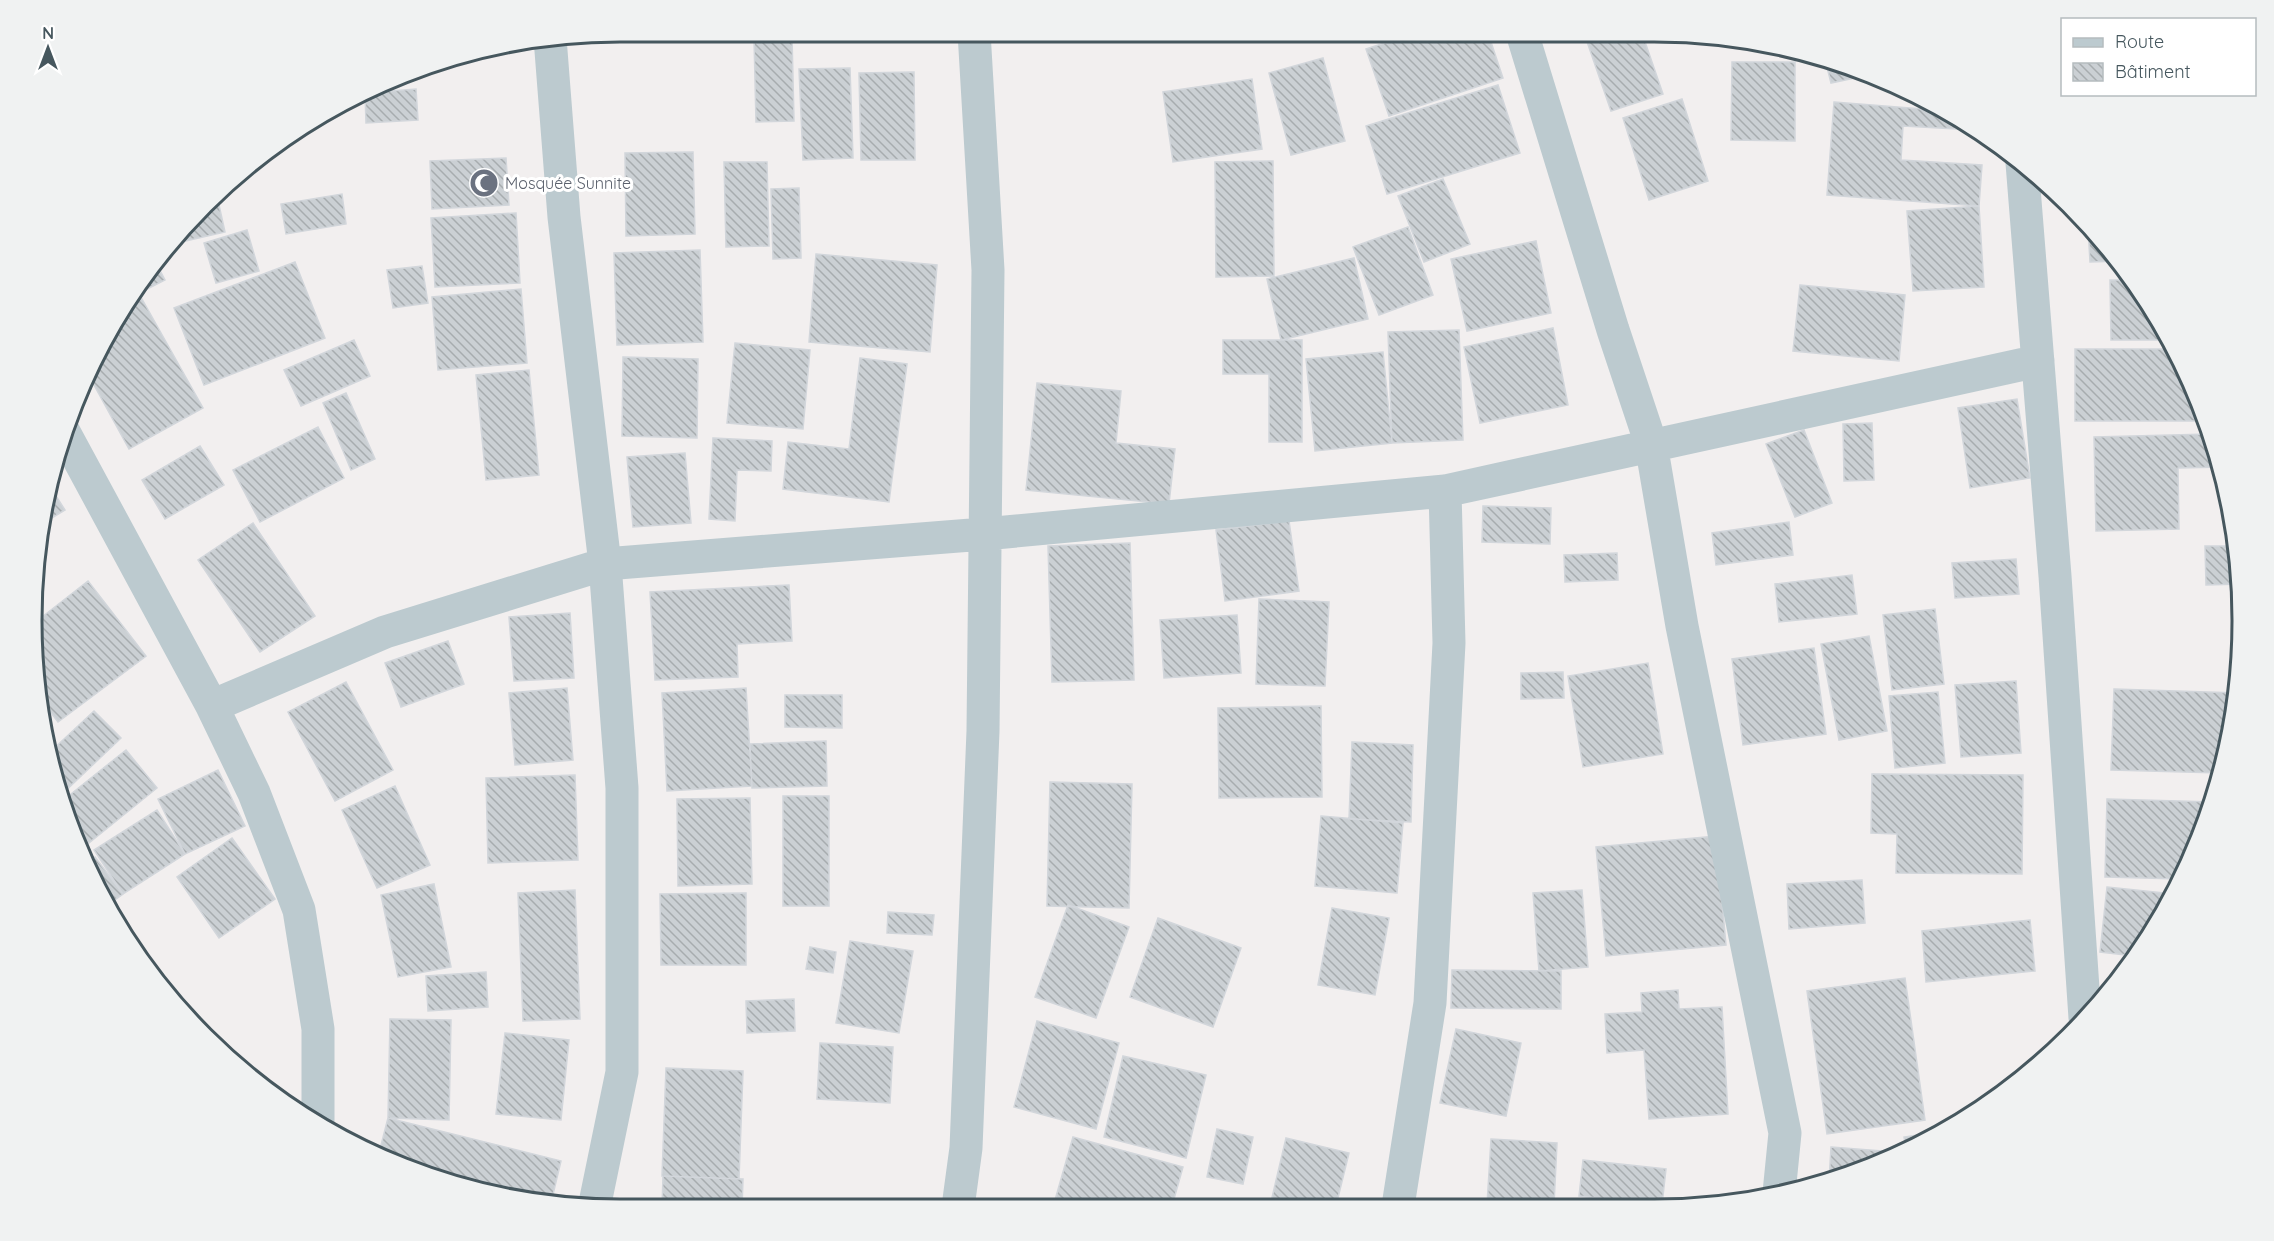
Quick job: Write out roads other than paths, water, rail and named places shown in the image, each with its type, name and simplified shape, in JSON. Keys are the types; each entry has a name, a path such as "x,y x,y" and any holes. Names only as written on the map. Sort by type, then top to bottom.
{"street":[{"path":"959,1199 966,1148 982,743 988,270 975,42"},
{"path":"1525,42 1613,330 1651,444 1682,626 1785,1132 1780,1185"},
{"path":"551,46 564,217 605,564 622,789 622,1072 596,1198"},
{"path":"2023,176 2084,1006"},
{"path":"212,706 385,632 605,564 984,534 1445,491 2038,361"},
{"path":"70,444 212,706 254,793 299,909 318,1029 318,1113"},
{"path":"1399,1199 1431,1003 1449,643 1445,491"}],"place":[{"name":"Mosquée Sunnite","path":"484,183"}]}
